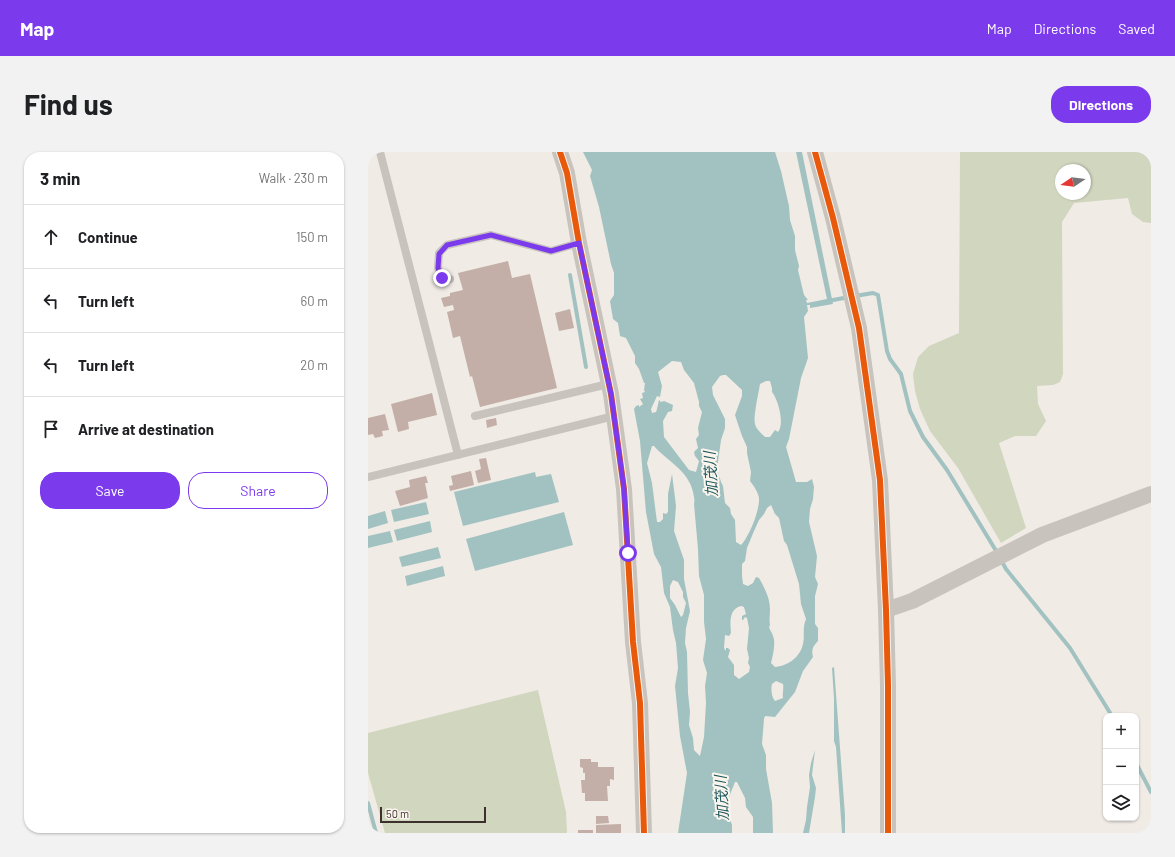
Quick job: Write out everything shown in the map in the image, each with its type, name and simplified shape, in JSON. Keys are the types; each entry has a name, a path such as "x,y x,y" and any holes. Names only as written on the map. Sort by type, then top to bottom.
{"street":[{"path":"560,152 567,173 579,243 608,384 624,489 633,642 640,703 644,833"},
{"path":"815,152 833,218 858,328 880,480 888,692 888,833"},
{"path":"886,610 912,601 1042,535 1151,494"}],"lane":[{"path":"380,152 458,455"},
{"path":"450,279 442,278 438,268 439,254 447,245 491,235 551,251 579,243"},
{"path":"475,416 608,384"},
{"path":"368,477 614,416"}],"green space":[{"path":"960,152 1151,152 1151,223 1143,222 1132,214 1128,198 1074,203 1062,222 1063,374 1060,382 1053,385 1037,386 1038,404 1046,421 1036,436 1015,436 999,443 1026,528 1001,543 958,468 930,431 920,409 915,391 913,374 918,357 929,346 959,333"},
{"path":"538,690 566,812 567,833 385,833 368,773 368,733"}],"water":[{"name":"加茂川","path":"583,152 775,152 789,206 790,220 795,236 795,250 799,266 798,270 804,295 808,300 806,300 807,303 827,299 796,152 802,152 833,304 810,308 810,305 807,305 808,311 804,317 808,358 801,378 789,439 786,447 796,482 807,482 812,479 814,487 809,522 817,556 815,577 818,584 815,596 815,624 818,628 818,641 813,648 813,657 803,671 795,692 775,717 765,716 764,719 762,744 766,755 766,769 772,803 773,833 753,833 753,817 746,807 745,798 737,782 735,782 729,797 727,812 732,825 732,833 678,833 687,773 680,736 675,686 678,668 676,643 670,607 664,593 661,567 654,554 646,512 640,441 634,409 636,406 639,405 639,407 643,404 640,399 643,398 642,393 645,392 645,383 635,363 635,356 626,338 620,336 618,323 613,319 610,301 614,295 614,273 599,207 590,176 592,170","holes":["672,361 681,362 684,370 694,383 699,406 702,412 698,428 699,435 696,439 698,448 694,452 699,461 696,472 689,470 664,437 663,421 668,412 672,411 673,405 664,401 661,402 659,400 656,412 652,413 651,409 657,396 660,397 662,386 658,372","726,375 742,390 742,396 735,415 747,447 751,472 750,481 756,489 759,503 753,523 741,545 736,542 735,520 731,514 730,508 725,503 723,486 717,469 721,440 725,428 725,419 713,395 712,387 720,376","770,381 772,392 781,418 778,432 775,430 770,437 765,437 755,424 755,410 760,384","652,446 654,446 687,478 694,497 699,576 704,595 704,622 706,639 703,660 707,673 705,686 706,703 704,737 700,756 694,750 693,738 689,725 690,712 687,652 685,643 686,628 690,611 684,579 684,560 674,531 676,506 672,474 668,494 668,512 666,514 663,513 663,519 660,522 657,522 652,483 647,463","771,505 775,514 779,518 784,541 787,545 799,584 801,604 806,619 803,644 799,653 788,663 775,667 771,663 774,649 774,639 769,627 770,605 768,597 759,578 756,577 753,583 748,586 743,584 742,576 742,564 745,561 747,548 759,520 767,508","673,580 678,582 686,603 683,615 681,617 670,598 670,586","741,606 744,607 746,614 742,616 742,620 745,617 747,618 749,628 747,649 749,658 748,663 750,667 749,672 739,679 734,675 734,665 728,657 730,650 726,648 726,651 724,648 725,635 729,636 731,633 731,616 734,610","776,681 783,684 783,698 775,701 771,690 772,684"]},
{"path":"535,472 536,477 551,474 559,502 463,526 454,492"},
{"path":"426,502 429,514 394,522 391,510"},
{"path":"385,511 388,523 368,529 368,516"},
{"path":"564,512 573,545 475,571 466,539"},
{"path":"430,521 432,532 397,541 394,530"},
{"path":"390,531 393,542 368,548 368,536"},
{"path":"438,547 441,558 402,567 399,557"},
{"path":"443,566 445,576 407,586 405,576"},
{"path":"834,667 845,833 842,833 836,747 834,741 832,668"},
{"path":"815,750 812,775 816,788 815,797 809,833 803,833 810,787 809,775"}],"building":[{"path":"508,261 512,278 530,274 557,388 480,407 472,376 470,377 460,336 453,338 447,312 454,310 453,305 444,307 441,298 450,296 450,293 463,290 458,273"},
{"path":"570,309 574,328 559,331 555,313"},
{"path":"432,393 437,415 408,422 409,429 398,432 391,404"},
{"path":"385,414 389,430 382,431 383,436 375,438 373,434 368,435 368,418"},
{"path":"496,418 497,425 487,428 486,420"},
{"path":"486,458 491,480 478,483 475,471 481,469 479,459"},
{"path":"471,471 474,485 450,491 449,486 453,485 451,476"},
{"path":"426,476 428,483 425,483 428,498 400,506 395,491 410,487 409,480"},
{"path":"580,759 591,759 591,762 598,762 598,767 614,767 614,780 610,779 610,786 607,786 608,801 585,801 585,793 582,793 581,780 585,780 585,773 583,773 583,768 580,767"},
{"path":"596,816 608,816 609,823 596,824"},
{"path":"621,824 621,833 596,833 596,825"},
{"path":"578,830 593,830 593,833 578,833"}],"waterway":[{"path":"570,275 586,367"},
{"path":"855,296 873,293 878,295 887,351 890,359 901,374 910,411 923,437 947,470 998,554"},
{"path":"828,301 849,297"},
{"path":"1001,560 1006,569 1070,648 1110,713"},
{"path":"1139,769 1151,792"},
{"path":"368,803 376,833"}],"cycle path":[{"path":"560,152 567,173 579,243 611,394 624,489 633,642 640,703 644,833"},
{"path":"815,152 833,218 859,328 880,480 888,685 888,833"}],"route":[{"path":"442,278 438,268 439,254 447,245 491,235 551,251 579,243 611,394 624,489 628,553"}]}
